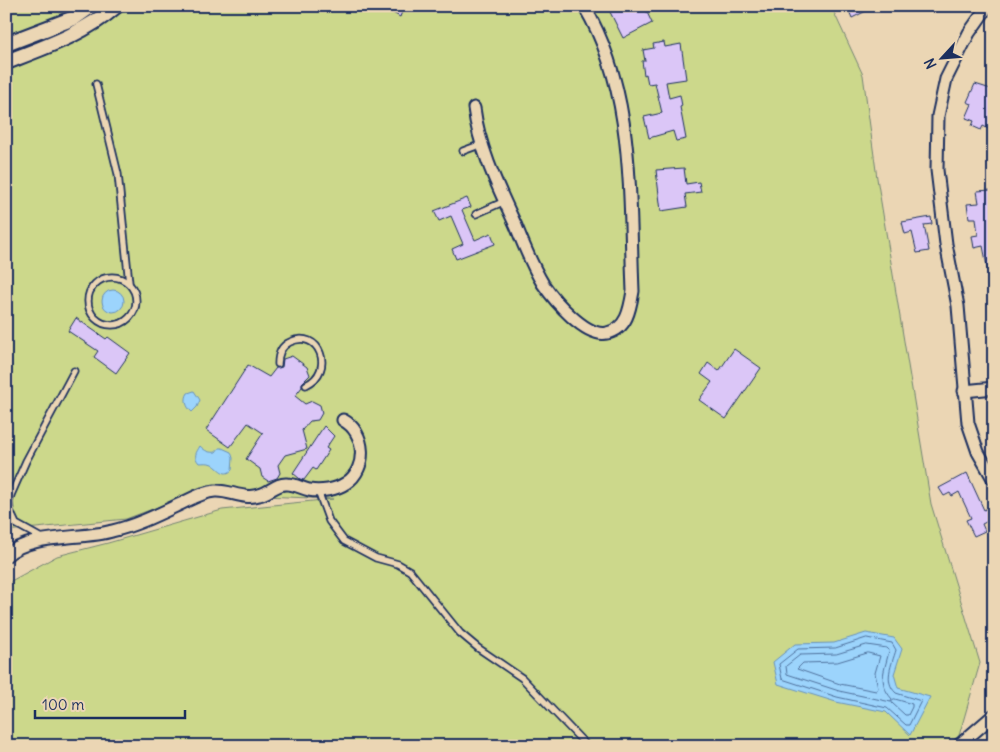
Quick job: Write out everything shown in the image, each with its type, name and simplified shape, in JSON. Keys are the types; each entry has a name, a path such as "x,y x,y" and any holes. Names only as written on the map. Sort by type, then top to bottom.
{"street":[{"path":"6,44 74,18 91,6"},
{"path":"6,62 81,31 116,6"},
{"path":"474,108 476,126 482,144 504,200 538,275 560,305 583,326 592,332 600,334 609,333 624,323 628,315 633,291 626,147 610,63 597,29 584,6"},
{"path":"988,6 969,33 946,79 938,116 936,170 946,244 958,306 968,424 972,437 994,480"},
{"path":"964,390 994,388"},
{"path":"6,556 21,547 46,540 112,532 147,519 197,496 215,491 252,497 261,495 284,484 318,491 337,487 346,483 356,472 362,448 359,435 344,420"},
{"path":"958,746 994,715"}],"lane":[{"path":"96,84 118,174 129,283 136,296 137,304 130,318 117,325 109,326 95,318 90,312 88,304 92,288 105,278 114,277 129,283"},
{"path":"463,151 482,144"},
{"path":"476,214 504,200"},
{"path":"278,364 278,355 286,344 296,339 312,342 322,355 322,368 315,381 306,384"},
{"path":"46,540 16,524 10,512 11,495 26,461 74,371"},
{"path":"318,491 329,521 344,541 376,558 398,564 410,572 460,633 478,648 522,678 587,746"}],"green space":[{"path":"6,6 831,6 863,75 877,178 931,504 980,663 956,746 6,746 6,589 11,581 57,556 222,510 333,499 195,493 126,519 6,531"}],"water":[{"path":"113,290 121,293 124,301 121,309 113,312 105,309 102,301 105,293"},
{"path":"194,391 200,400 192,412 187,405 186,398 188,393"},
{"path":"200,446 209,452 216,452 219,448 222,448 231,452 233,458 232,470 224,473 210,463 199,463 196,453"},
{"path":"866,633 894,638 902,649 894,674 898,688 930,697 910,735 886,712 836,702 778,684 773,662 795,644 834,643"}],"building":[{"path":"381,6 404,6 400,17"},
{"path":"607,6 644,6 652,23 623,38"},
{"path":"847,6 876,6 852,18"},
{"path":"664,42 665,47 681,44 686,79 666,82 669,98 680,95 682,106 680,107 686,139 676,141 673,131 649,138 644,117 662,113 655,83 648,84 646,74 644,75 642,61 645,61 643,50 654,48 653,44"},
{"path":"975,84 994,90 994,117 989,129 983,126 981,130 972,126 974,121 966,118 972,104 967,102"},
{"path":"684,168 686,184 699,182 701,192 685,194 687,207 661,211 656,170"},
{"path":"991,190 994,202 994,280 990,281 983,246 974,248 972,236 978,235 976,218 969,218 967,204 979,203 977,191"},
{"path":"467,198 471,207 462,210 475,240 491,233 495,244 456,259 452,249 463,244 451,216 439,221 434,211"},
{"path":"931,217 932,224 924,225 929,251 917,253 912,232 905,234 902,222"},
{"path":"76,318 130,353 116,373 94,357 98,351 68,331"},
{"path":"734,349 761,368 726,419 699,400 712,382 701,374 708,363 719,371"},
{"path":"292,356 307,367 310,375 302,383 302,387 295,396 305,404 312,401 320,405 322,413 318,420 310,421 302,430 307,449 285,455 278,465 280,473 277,478 268,481 262,477 260,469 246,459 263,433 248,423 230,447 206,430 248,365 269,377 276,368 282,367 283,359"},
{"path":"324,426 334,436 326,448 329,450 316,470 313,468 304,480 300,479 293,473"},
{"path":"967,473 984,510 991,506 994,511 994,518 982,524 985,531 974,536 966,520 971,518 959,492 952,496 950,493 944,496 939,488"}]}
